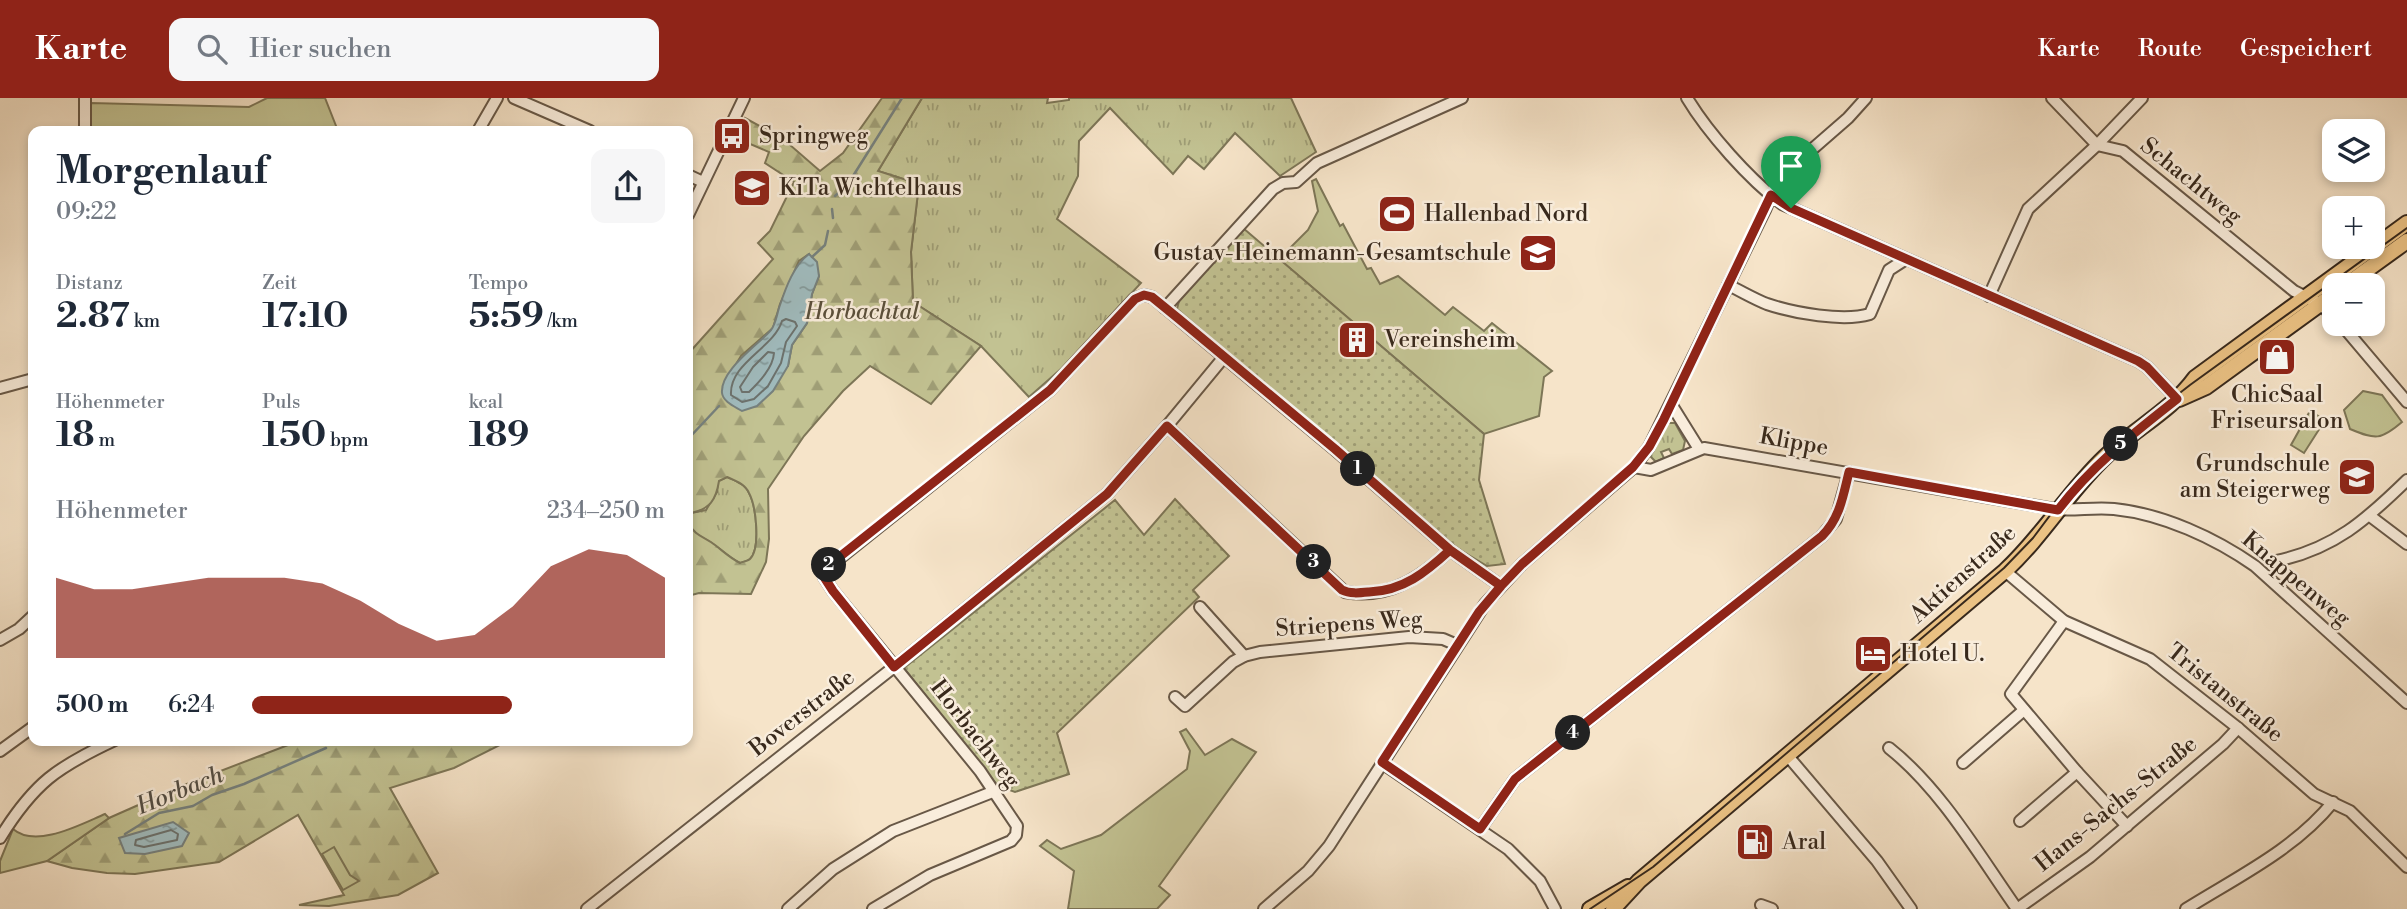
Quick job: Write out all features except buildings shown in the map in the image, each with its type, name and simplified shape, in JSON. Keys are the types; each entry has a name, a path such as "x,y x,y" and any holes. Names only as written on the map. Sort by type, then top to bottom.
{"main road":[{"name":"Aktienstraße","path":"1614,909 1639,881 2005,571 2036,540 2074,489 2106,456 2177,399 2195,378 2407,223"},
{"path":"2363,273 2407,241"},
{"name":"Aktienstraße","path":"2177,399 2206,387 2320,304"},
{"name":"Aktienstraße","path":"1590,909 1639,881"}],"street":[{"path":"85,98 85,126"},
{"path":"481,126 497,98"},
{"path":"514,98 578,126"},
{"path":"693,204 744,98"},
{"path":"1462,98 1317,163 1296,181 1283,183 1273,189 1165,308 1335,449 1450,550 1501,586"},
{"path":"1687,98 1698,117 1782,204 2138,361 2177,399"},
{"path":"1264,909 1308,871 1329,846 1479,612 1522,564 1633,467 1649,447 1778,179 1848,118 1866,98"},
{"name":"Schachtweg","path":"2052,98 2097,145 2123,151 2294,291 2320,304"},
{"path":"1989,296 2028,209 2097,145 2142,98"},
{"path":"693,177 703,182"},
{"path":"1883,248 1889,270"},
{"path":"1728,285 1767,304 1790,310 1858,317 1870,314 1889,270 1906,259"},
{"name":"Horbachweg","path":"873,909 933,874 1011,841 1017,830 1015,822 995,791 833,591 824,577 828,566 1050,390 1135,299 1144,295 1152,297 1165,308"},
{"path":"2352,336 2407,402"},
{"name":"Boverstraße","path":"587,909 894,667 1107,494 1224,357"},
{"path":"0,388 28,380"},
{"path":"1633,467 1651,470 1699,449 1671,404"},
{"path":"1167,426 1345,592 1380,592 1400,586 1427,572 1450,550"},
{"name":"Klippe","path":"1699,449 1849,472 2058,510"},
{"path":"1480,829 1515,779 1822,536 1839,511 1849,472"},
{"path":"2276,561 2302,556 2348,533 2407,480"},
{"name":"Knappenweg","path":"2058,510 2090,507 2117,509 2210,538 2255,566 2407,703"},
{"path":"2370,516 2407,544"},
{"name":"Tristanstraße","path":"2005,571 2064,621 2150,659 2238,728 2314,794 2350,811 2407,867"},
{"path":"1200,607 1244,656"},
{"path":"0,640 28,621"},
{"path":"2064,621 2011,694 2127,826"},
{"name":"Striepens Weg","path":"1175,697 1185,706 1244,656 1282,649 1409,637 1443,639 1457,645"},
{"path":"1963,762 2024,710"},
{"name":"Hans-Sachs-Straße","path":"2017,909 2090,857 2224,744 2238,728"},
{"path":"0,751 28,731"},
{"path":"0,838 23,802 49,777 68,763 103,746"},
{"path":"1889,748 1910,765 1942,805 2017,909"},
{"path":"1787,755 1877,861 1911,909"},
{"path":"1382,762 1508,849 1534,874 1555,909"},
{"path":"2020,821 2077,772"},
{"path":"788,909 833,869 893,831 995,791"},
{"path":"2186,909 2295,842 2319,820 2333,802"}],"green space":[{"path":"267,98 325,98 336,126 91,126 91,103 249,107"},
{"name":"Horbachtal","path":"882,98 922,98 878,171 919,184 911,252 913,302 981,346 931,404 870,366 843,391 804,436 768,489 769,539 766,562 751,594 693,595 693,530 740,563 749,560 753,554 756,537 752,499 743,485 727,477 719,481 711,503 693,512 693,348 773,259 758,243 770,231 794,182 765,163 769,152 736,138 745,118 782,138 820,171 843,153","holes":["809,254 819,276 812,294 807,323 792,345 788,366 724,384 741,356 773,328 780,304 799,261"]},
{"name":"Horbachtal","path":"922,98 1048,98 1047,103 1069,98 1291,98 1316,152 1280,176 1235,133 1204,169 1188,156 1173,174 1110,108 1079,141 1078,176 1057,219 1141,283 1062,368 1029,397 981,346 913,302 911,252 919,184 878,171"},
{"path":"1316,179 1340,226 1343,224 1367,269 1371,268 1380,284 1398,276 1445,315 1453,307 1484,331 1492,323 1552,371 1544,377 1539,416 1484,434 1279,259 1308,230 1318,211 1312,181"},
{"path":"1243,228 1484,434 1479,480 1505,564 1487,566 1457,548 1177,309 1179,301"},
{"path":"2363,391 2382,395 2402,422 2378,436 2350,429 2344,410"},
{"path":"2310,411 2325,420 2304,453 2291,445"},
{"path":"1668,423 1675,423 1685,441 1683,450 1672,454 1669,449 1661,452 1664,458 1656,462 1650,456"},
{"path":"727,477 740,483 752,499 755,546 749,560 740,563 693,530 693,513 706,510 717,492 718,481"},
{"path":"1175,499 1229,556 1193,590 1199,597 1057,733 1069,774 1015,792 998,786 904,668 1115,500 1144,535"},
{"path":"1186,729 1205,755 1232,739 1256,752 1159,886 1170,895 1157,909 1068,909 1074,871 1040,846 1047,840 1061,849 1101,835 1187,769 1190,751 1180,732"},
{"path":"285,746 498,746 454,768 390,788 438,873 398,895 329,906 299,905 344,895 298,815 219,862 135,874 72,868 47,861 109,818 179,787"},
{"path":"105,814 109,818 47,861 0,873 0,861 13,829 23,835 46,836"},
{"path":"334,847 350,875 359,881 343,890 322,854"}],"water":[{"path":"809,254 817,262 819,276 812,294 807,323 792,345 788,366 773,391 757,406 742,411 725,399 722,393 723,384 741,358 773,328 791,277"},
{"path":"173,822 189,833 182,846 145,854 125,853 119,838"}],"waterway":[{"name":"Horbach","path":"835,196 848,184 902,98"},
{"name":"Horbach","path":"832,209 833,218"},
{"name":"Horbach","path":"812,257 825,245 828,231"},
{"name":"Horbach","path":"693,434 719,406"},
{"name":"Horbach","path":"125,834 159,813 193,806 212,795 326,748"}],"tram line":[{"path":"1590,909 1653,867 2004,568 2033,538 2075,482 2104,452 2190,385 2407,228"}],"place":[{"name":"Springweg","path":"732,136"},
{"name":"KiTa Wichtelhaus","path":"752,188"},
{"name":"Hallenbad Nord","path":"1397,214"},
{"name":"Gustav-Heinemann-Gesamtschule","path":"1538,253"},
{"name":"Vereinsheim","path":"1357,340"},
{"name":"ChicSaal Friseursalon","path":"2277,357"},
{"name":"Grundschule am Steigerweg","path":"2357,477"},
{"name":"Hotel U.","path":"1873,654"},
{"name":"Aral","path":"1755,842"}],"route":[{"path":"1791,208 1771,195 1649,447 1633,467 1522,564 1501,586 1450,550 1335,449 1152,297 1144,295 1135,299 1050,390 940,480 828,566 824,577 894,667 1107,494 1167,426 1342,590 1349,593 1380,592 1400,586 1427,572 1450,550 1488,577 1501,586 1479,612 1382,762 1480,829 1515,779 1822,536 1839,511 1849,472 2058,510 2106,456 2177,399 2138,361 1791,208"}]}
